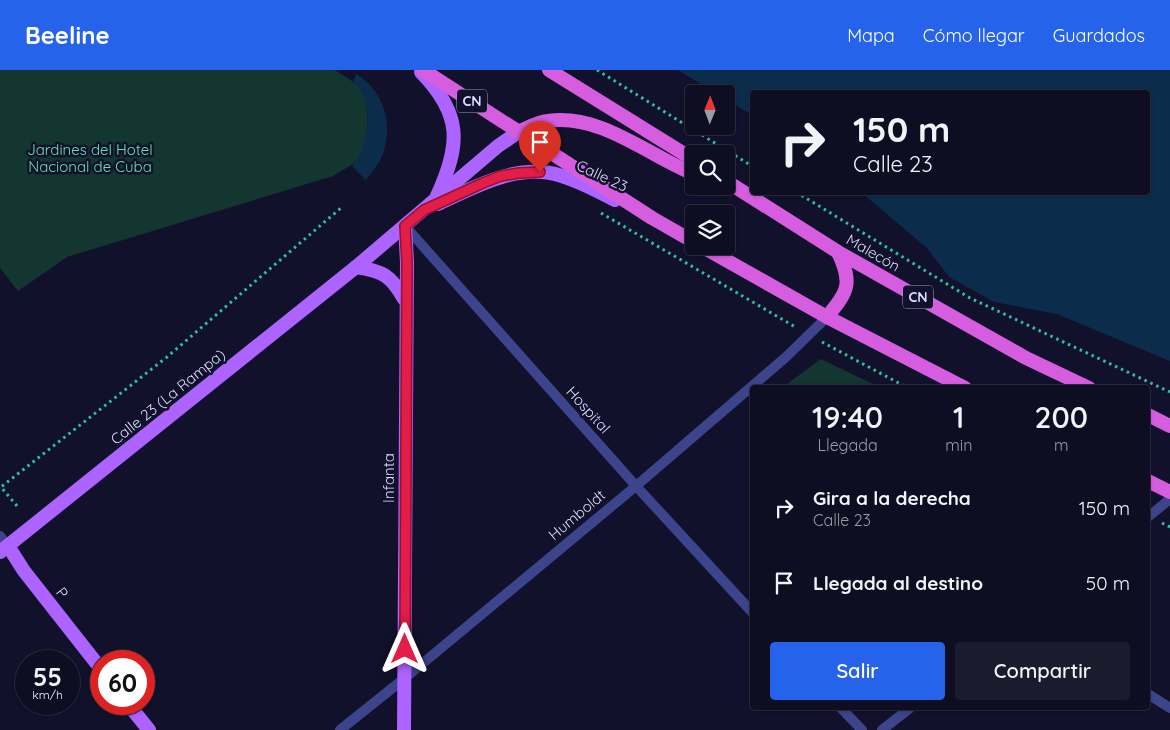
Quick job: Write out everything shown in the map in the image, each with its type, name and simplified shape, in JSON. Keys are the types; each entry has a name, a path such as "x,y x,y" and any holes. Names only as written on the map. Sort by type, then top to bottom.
{"highway":[{"name":"CN","path":"423,70 652,218 685,237"},
{"path":"549,70 685,154"},
{"path":"520,131 548,121 580,122 601,128 629,140 685,169"},
{"name":"Malecón","path":"735,187 838,252 1026,358 1083,385"},
{"path":"735,190 752,197"},
{"path":"827,317 843,297 848,282 846,270 838,252"},
{"path":"717,255 827,317 959,385"},
{"path":"1150,416 1170,426"},
{"path":"1150,482 1170,492"}],"main road":[{"path":"419,70 436,88 445,103 451,116 454,139 452,153 442,186 437,196 424,210"},
{"name":"Calle 23","path":"356,267 498,146 520,131"},
{"name":"Calle 23","path":"424,210 501,176 540,172 560,175 579,182 652,218"},
{"name":"Infanta","path":"404,730 405,302 407,262 405,226"},
{"path":"356,267 371,270 389,278 395,283 405,302"},
{"name":"Calle 23 (La Rampa)","path":"3,545 356,267"},
{"name":"P","path":"3,545 90,656"},
{"path":"137,715 149,730"}],"street":[{"name":"Hospital","path":"405,226 636,486 750,610"},
{"name":"Humboldt","path":"753,385 810,335 827,317"},
{"name":"Humboldt","path":"340,730 636,486 750,388"},
{"path":"1150,515 1170,499"},
{"path":"1150,695 1170,708"},
{"path":"844,710 862,730"},
{"path":"882,730 907,710"}],"path":[{"path":"597,70 750,165"},
{"path":"801,195 970,298 1170,392"},
{"path":"16,506 1,487 167,357 342,207"},
{"path":"601,213 810,335 902,385"}],"green space":[{"name":"Jardines del Hotel Nacional de Cuba","path":"0,70 335,70 356,84 362,93 367,111 367,132 357,161 333,176 67,257 18,291 0,268"},
{"path":"821,359 875,385 786,385"}],"water":[{"path":"678,70 1170,70 1170,361 1057,314 994,302 949,277 927,248 864,195 1150,195 1150,90 750,90 750,114 735,105 735,85 702,85"},
{"path":"356,74 373,89 379,98 386,120 386,142 383,153 378,164 366,180 352,166 363,148 368,124 365,100 360,90 353,83"}],"route":[{"path":"405,649 405,302 407,262 405,226 424,210 483,183 501,176 540,172"}]}
